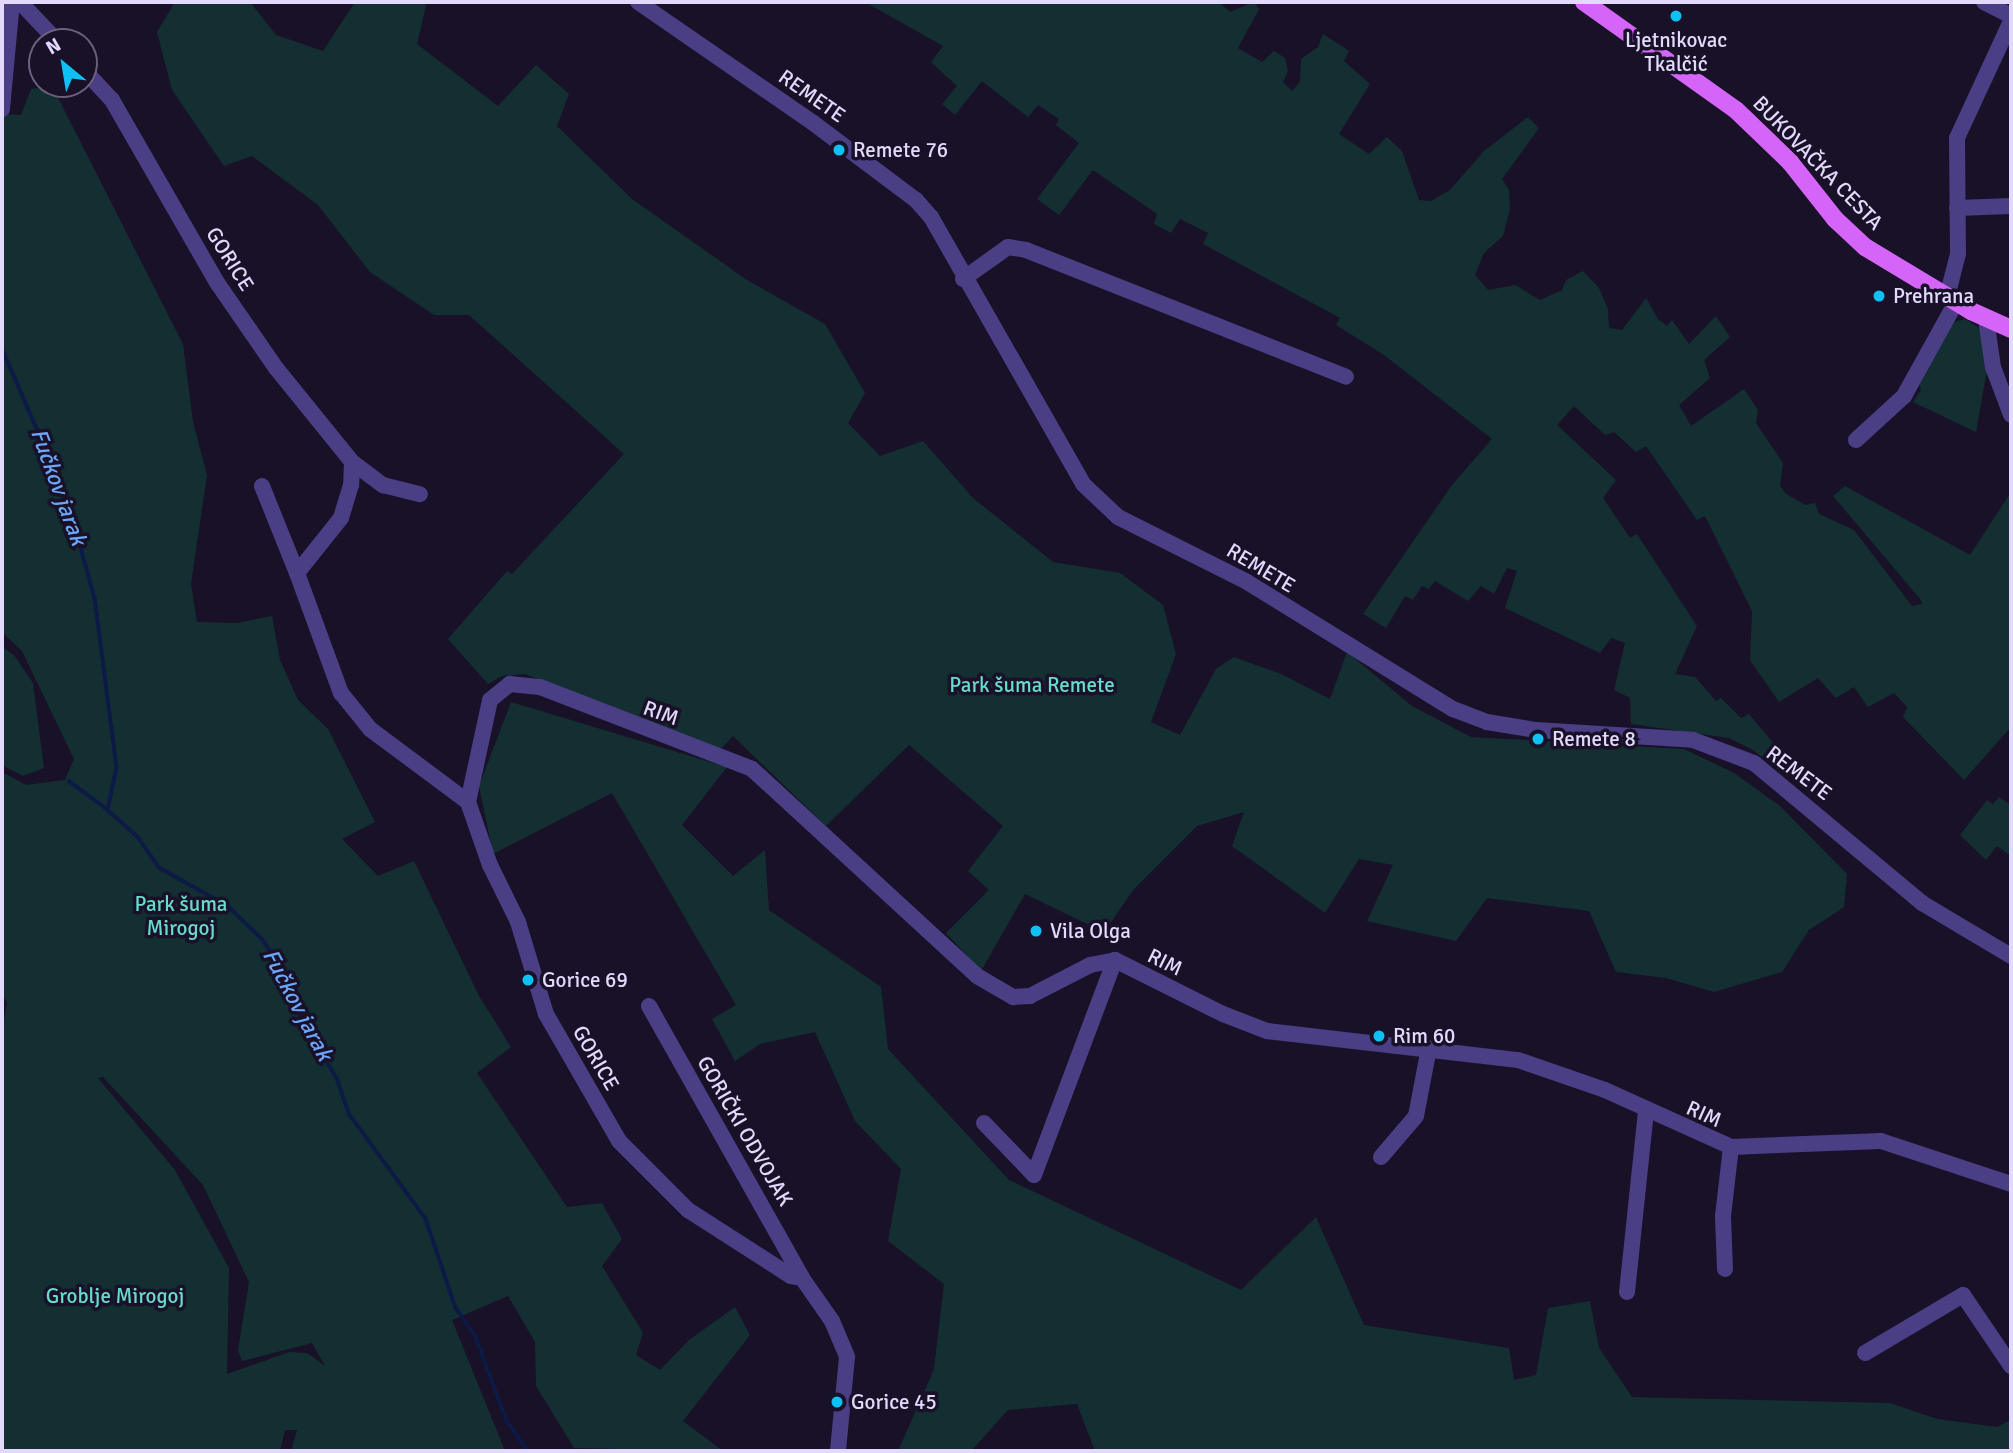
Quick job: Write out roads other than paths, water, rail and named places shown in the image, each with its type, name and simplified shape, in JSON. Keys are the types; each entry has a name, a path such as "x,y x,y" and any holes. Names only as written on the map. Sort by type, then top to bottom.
{"main road":[{"name":"BUKOVAČKA CESTA","path":"1591,4 1736,110 1790,162 1835,219 1865,247 1986,319 2011,329"}],"street":[{"path":"2,109 12,2"},
{"path":"20,2 45,28"},
{"name":"REMETE","path":"638,2 812,122 916,200 931,217 963,279 1083,484 1118,517 1247,582 1453,709 1487,722 1536,730 1693,740 1754,763 1922,903 2011,956"},
{"path":"1856,440 1904,396 1951,299 1958,254 1957,138 2011,19 1984,2"},
{"name":"GORICE","path":"98,85 112,100 218,284 276,368 352,462 383,485 420,494"},
{"path":"1957,208 2011,206"},
{"path":"963,279 1008,247 1026,250 1346,377"},
{"path":"1986,319 1993,367 2011,415"},
{"path":"297,573 341,518 351,485 352,462"},
{"path":"261,486 297,573 318,639 348,704 370,729 468,803"},
{"name":"RIM","path":"468,803 491,700 510,684 540,687 752,769 997,990 1013,997 1030,996 1090,965 1115,960 1223,1014 1267,1031 1518,1060 1605,1090 1646,1111 1731,1147 1881,1141 2011,1184"},
{"name":"GORICE","path":"468,803 490,865 518,922 546,1014 618,1141 688,1210 791,1276 802,1278 832,1321 847,1357 838,1451"},
{"path":"984,1123 1034,1175 1115,960"},
{"name":"GORIČKI ODVOJAK","path":"649,1006 802,1278"},
{"path":"1381,1157 1416,1116 1429,1048"},
{"path":"1627,1292 1646,1111"},
{"path":"1725,1269 1724,1216 1731,1147"},
{"path":"1865,1353 1962,1294 2011,1366"}],"waterway":[{"name":"Fučkov jarak","path":"2,348 67,498 95,598 117,768 108,810 138,837 160,868 228,906 262,939 282,968 304,1025 337,1078 350,1115 426,1219 456,1308 476,1337 507,1421 528,1451"},
{"path":"69,781 108,810"}],"place":[{"name":"Ljetnikovac Tkalčić","path":"1676,16"},
{"name":"Remete 76","path":"839,150"},
{"name":"Prehrana","path":"1879,296"},
{"name":"Remete 8","path":"1538,739"},
{"name":"Vila Olga","path":"1036,931"},
{"name":"Gorice 69","path":"528,980"},
{"name":"Rim 60","path":"1379,1036"},
{"name":"Gorice 45","path":"837,1402"}],"park label":[{"name":"Park šuma Remete","path":"1032,685"},
{"name":"Park šuma Mirogoj","path":"181,916"},
{"name":"Groblje Mirogoj","path":"115,1296"}]}
